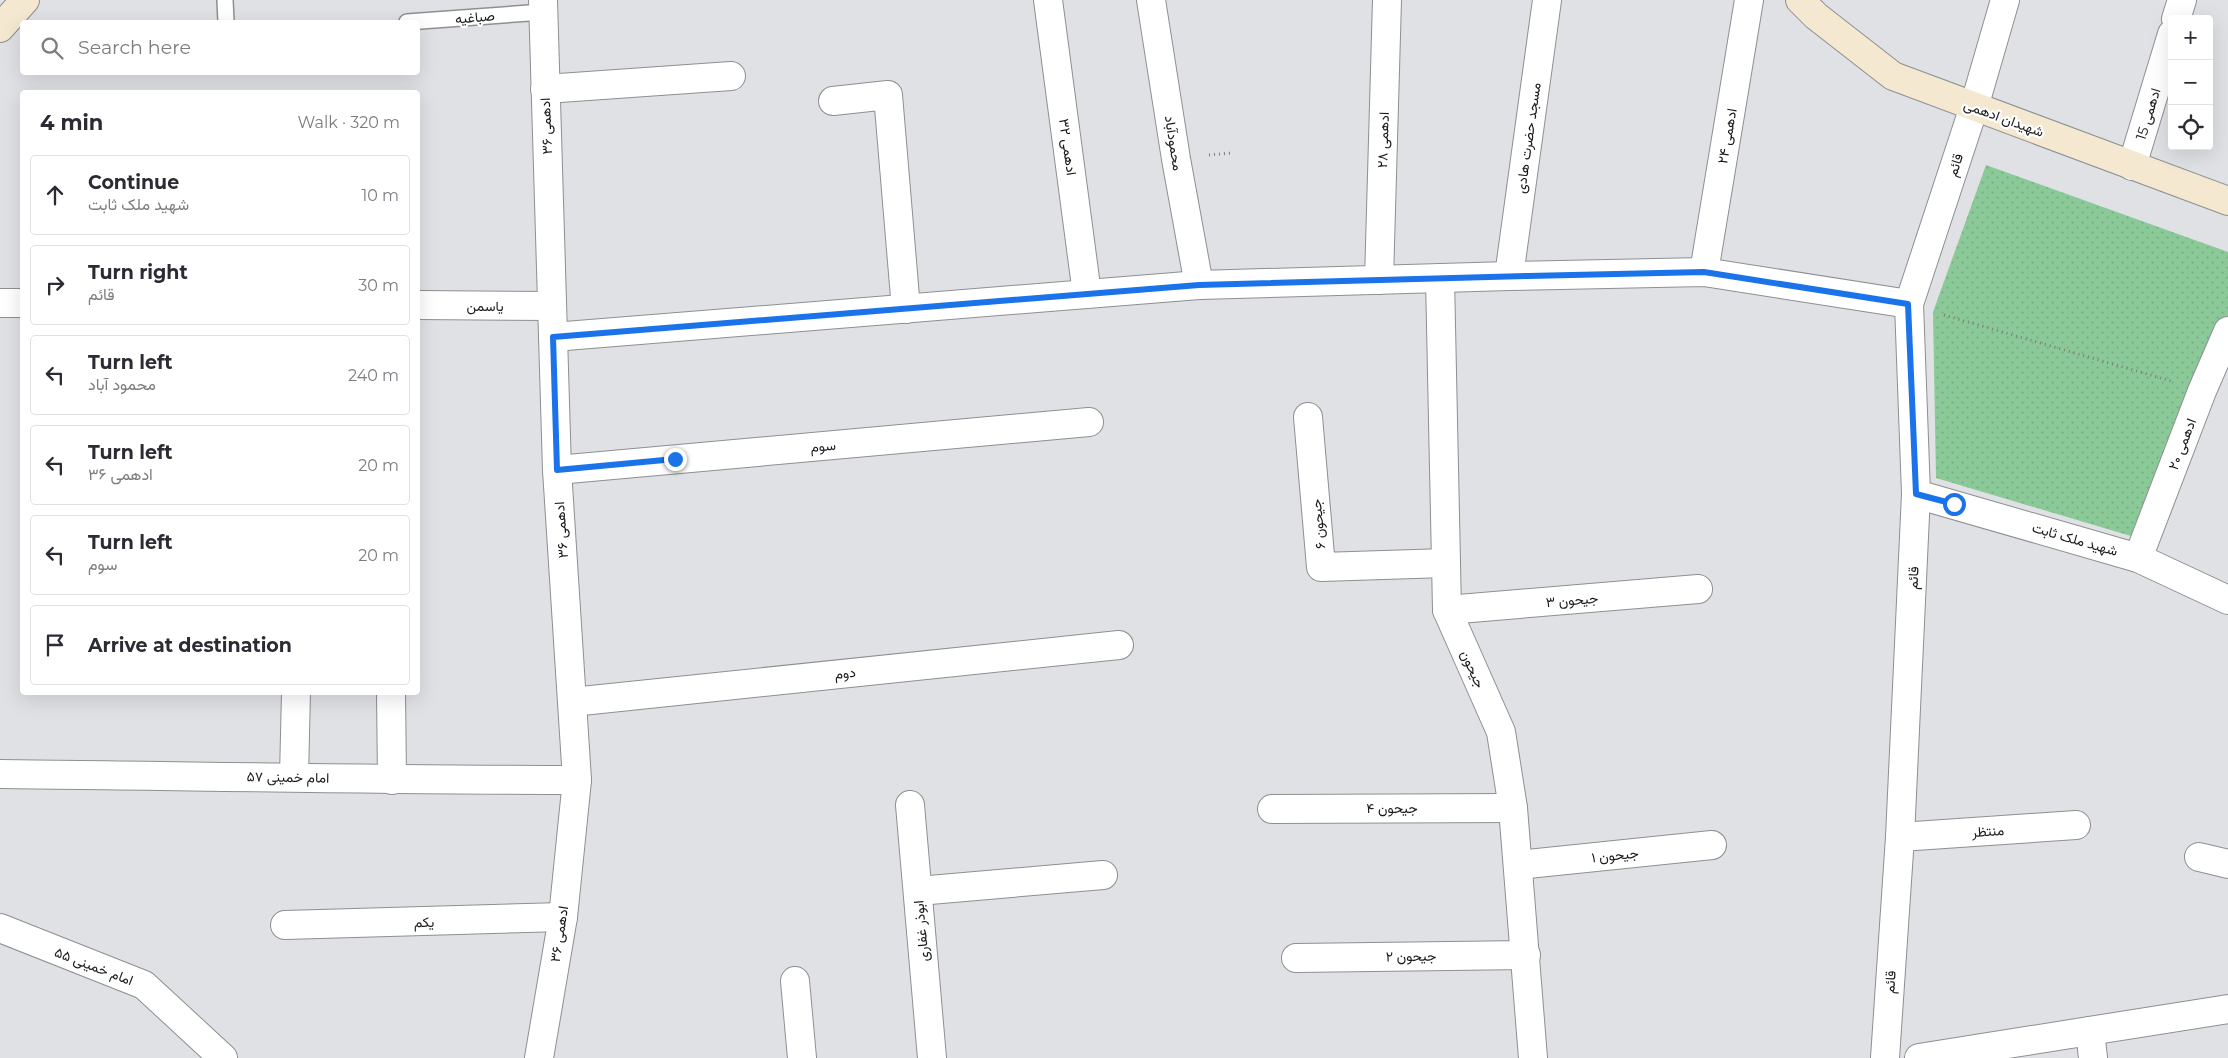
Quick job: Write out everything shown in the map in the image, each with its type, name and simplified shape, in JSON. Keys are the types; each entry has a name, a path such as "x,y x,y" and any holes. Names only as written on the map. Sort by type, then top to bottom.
{"street":[{"path":"0,28 25,0"},
{"name":"ادهمی ۳۲","path":"1048,0 1087,294"},
{"name":"محمودآباد","path":"1151,0 1176,159 1199,285"},
{"name":"ادهمی ۲۸","path":"1379,280 1387,0"},
{"name":"مسجد حضرت هادی","path":"1509,276 1547,0"},
{"name":"ادهمی ۲۴","path":"1704,272 1749,0"},
{"name":"قائم","path":"1885,1058 1900,837 1916,494 1908,304 1974,107 2005,0"},
{"path":"2177,15 2182,0"},
{"name":"شهیدان ادهمی","path":"1812,5 1894,76 2228,201"},
{"name":"ادهمی ۳۶","path":"538,1058 563,917 577,780 557,470 543,6"},
{"name":"ادهمی 15","path":"2132,166 2168,47"},
{"path":"545,89 732,76"},
{"path":"833,101 888,95 906,309"},
{"path":"553,337 1199,285 1509,276 1704,272 1908,304"},
{"name":"جیحون","path":"1440,278 1446,610 1501,732 1513,808 1533,1058"},
{"path":"0,303 20,303"},
{"name":"یاسمن","path":"420,305 552,306"},
{"name":"ادهمی ۲۰","path":"2138,558 2202,391 2228,331"},
{"name":"جیحون ۶","path":"1308,418 1322,567 1446,564"},
{"name":"سوم","path":"557,470 1089,422"},
{"name":"شهید ملک ثابت","path":"1916,494 2138,558 2228,600"},
{"name":"جیحون ۳","path":"1446,610 1698,589"},
{"name":"دوم","path":"572,702 1118,645"},
{"path":"294,777 296,695"},
{"path":"391,695 392,780"},
{"name":"امام خمینی ۵۷","path":"0,774 392,780 577,780"},
{"name":"ابوذر غفاری","path":"910,805 932,1058"},
{"name":"جیحون ۴","path":"1272,809 1513,808"},
{"name":"منتظر","path":"1900,837 2076,825"},
{"name":"جیحون ۱","path":"1518,866 1712,846"},
{"path":"2200,857 2228,864"},
{"path":"918,891 1103,875"},
{"name":"یکم","path":"285,925 563,917"},
{"name":"امام خمینی ۵۵","path":"0,928 144,985 223,1058"},
{"name":"جیحون ۲","path":"1296,958 1526,955"},
{"path":"795,981 802,1058"},
{"path":"1919,1058 1958,1055 2228,1009"},
{"path":"2090,1031 2093,1058"}],"lane":[{"path":"225,0 226,20"},
{"name":"صباغیه","path":"420,20 543,6"}],"path":[{"path":"1908,304 2202,391"}],"green space":[{"path":"1986,165 2228,252 2228,329 2141,539 1936,478 1933,312"}],"route":[{"path":"675,459 557,470 553,337 1199,285 1704,272 1908,304 1916,494 1954,504"}]}
